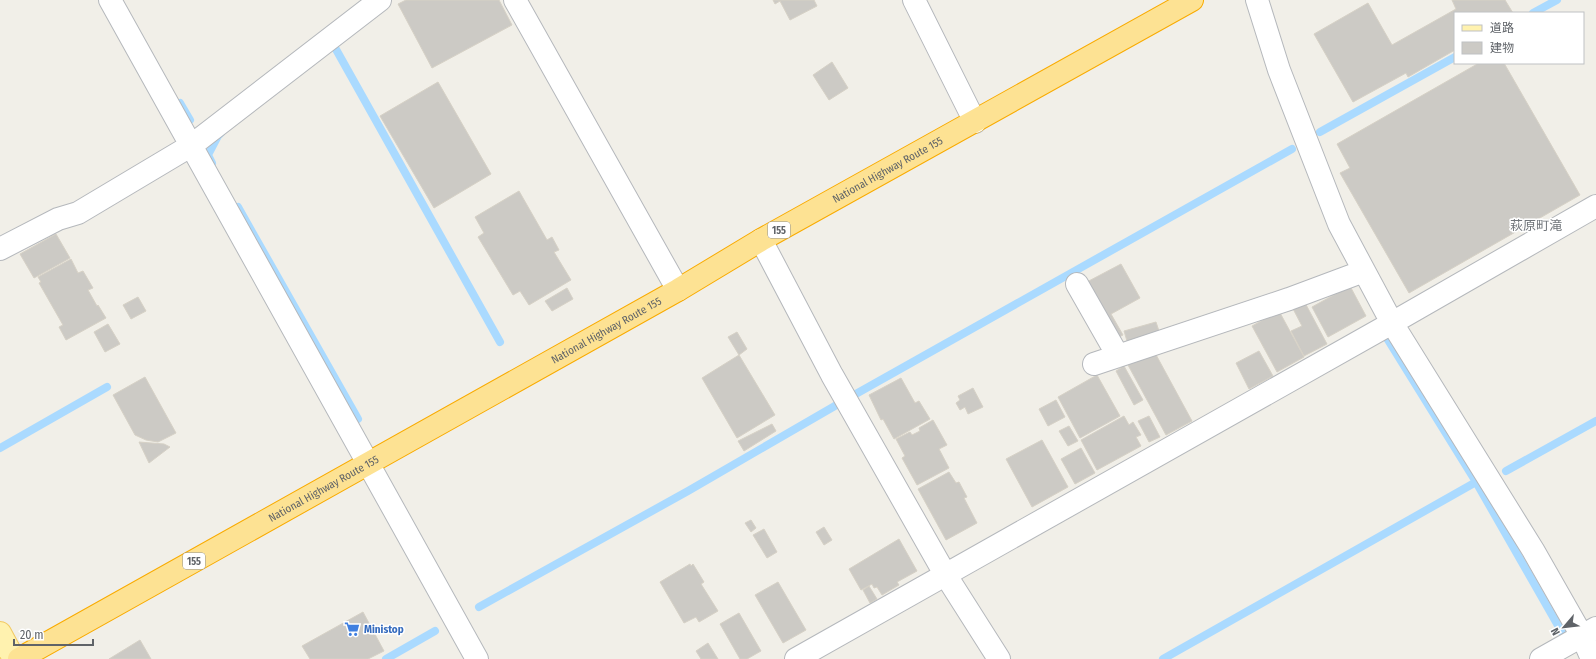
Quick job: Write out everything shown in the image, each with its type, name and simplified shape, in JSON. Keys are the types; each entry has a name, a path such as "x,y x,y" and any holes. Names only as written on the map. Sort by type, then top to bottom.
{"highway":[{"name":"National Highway Route 155","path":"19,659 678,290 761,240 1192,0"}],"main road":[{"path":"0,634 14,659"}],"street":[{"path":"110,0 477,659"},
{"path":"0,249 58,219 78,213 192,145 380,0"},
{"path":"515,0 678,290"},
{"path":"914,0 975,122"},
{"path":"1257,0 1279,70 1336,217 1392,323 1533,550 1589,632 1592,659"},
{"path":"796,659 1392,323 1596,206"},
{"path":"761,240 832,375 945,574 999,659"},
{"path":"1094,364 1288,299 1364,270"},
{"path":"1077,284 1118,356"},
{"path":"1541,659 1589,632"}],"building":[{"path":"406,0 499,0 512,25 432,68 398,4"},
{"path":"773,0 814,0 817,6 790,20 780,1 775,4"},
{"path":"1452,0 1505,0 1512,12 1454,12 1454,51 1408,77 1406,73 1353,102 1314,34 1368,3 1392,45 1456,9"},
{"path":"832,62 848,88 829,100 813,75"},
{"path":"1477,64 1505,64 1580,195 1409,293 1340,173 1350,168 1337,144"},
{"path":"438,82 491,174 434,208 380,116"},
{"path":"519,191 547,240 552,237 559,250 554,252 571,280 529,305 520,291 513,295 478,237 484,233 475,217"},
{"path":"56,234 70,258 34,278 20,254"},
{"path":"71,259 78,273 83,271 93,288 88,290 106,318 66,340 59,327 63,325 39,283 41,282 38,277"},
{"path":"1121,264 1140,298 1111,314 1123,335 1115,339 1085,283"},
{"path":"1350,286 1366,316 1328,337 1312,307"},
{"path":"567,288 573,299 552,311 545,301"},
{"path":"138,297 146,311 131,319 123,305"},
{"path":"1303,299 1327,344 1304,356 1291,331 1302,326 1291,305"},
{"path":"1279,311 1304,357 1277,372 1252,326"},
{"path":"1156,322 1159,331 1127,341 1124,331"},
{"path":"108,324 120,344 105,352 94,332"},
{"path":"737,332 747,349 739,355 728,337"},
{"path":"1154,351 1192,421 1166,435 1128,365"},
{"path":"1259,351 1273,376 1249,389 1236,363"},
{"path":"739,355 775,415 737,438 702,378"},
{"path":"1124,366 1143,400 1134,405 1116,371"},
{"path":"1097,375 1120,416 1080,438 1058,397"},
{"path":"145,377 176,433 158,442 146,440 135,435 113,395"},
{"path":"901,378 915,403 919,401 930,419 894,439 883,419 881,420 869,395"},
{"path":"973,388 983,407 968,414 965,407 960,410 956,403 960,400 958,396"},
{"path":"1056,400 1065,417 1048,426 1039,409"},
{"path":"1124,416 1129,425 1133,422 1141,435 1136,437 1141,446 1097,470 1081,440"},
{"path":"1149,416 1160,437 1149,442 1138,421"},
{"path":"933,420 947,445 939,449 949,468 917,485 902,458 905,456 896,439 910,432 912,435 920,431 919,428"},
{"path":"772,424 776,431 744,451 738,441"},
{"path":"1069,426 1078,441 1068,446 1059,431"},
{"path":"1042,440 1068,487 1032,507 1006,459"},
{"path":"139,442 164,444 170,447 149,463"},
{"path":"1081,448 1095,473 1075,484 1061,459"},
{"path":"949,472 956,483 959,482 967,497 964,498 977,523 946,540 918,489"},
{"path":"751,520 756,528 751,532 745,523"},
{"path":"824,527 832,540 824,545 816,532"},
{"path":"764,529 777,552 767,558 753,535"},
{"path":"899,539 917,571 897,582 899,585 882,595 877,587 874,588 872,584 861,590 849,569"},
{"path":"690,564 691,566 693,564 704,582 701,584 718,611 699,622 696,617 684,623 660,582"},
{"path":"778,582 806,630 783,643 755,595"},
{"path":"869,586 877,599 870,603 863,590"},
{"name":"Ministop","path":"363,612 384,651 368,659 310,659 302,646"},
{"path":"739,613 761,651 747,659 740,659 720,624"},
{"path":"140,640 151,659 109,659"},
{"path":"708,643 718,659 701,659 696,651"}],"waterway":[{"path":"1535,12 1557,0"},
{"path":"333,44 500,342"},
{"path":"1320,132 1454,58"},
{"path":"180,103 190,120"},
{"path":"212,163 208,155 221,133"},
{"path":"854,395 1292,149"},
{"path":"238,207 358,419"},
{"path":"1388,340 1476,482 1564,636"},
{"path":"0,448 107,387"},
{"path":"479,607 688,491 840,403"},
{"path":"1506,471 1596,421"},
{"path":"1163,659 1476,482"},
{"path":"386,659 435,631"}],"place":[{"name":"Ministop","path":"352,629"}],"district":[{"name":"萩原町滝","path":"1536,225"}]}
